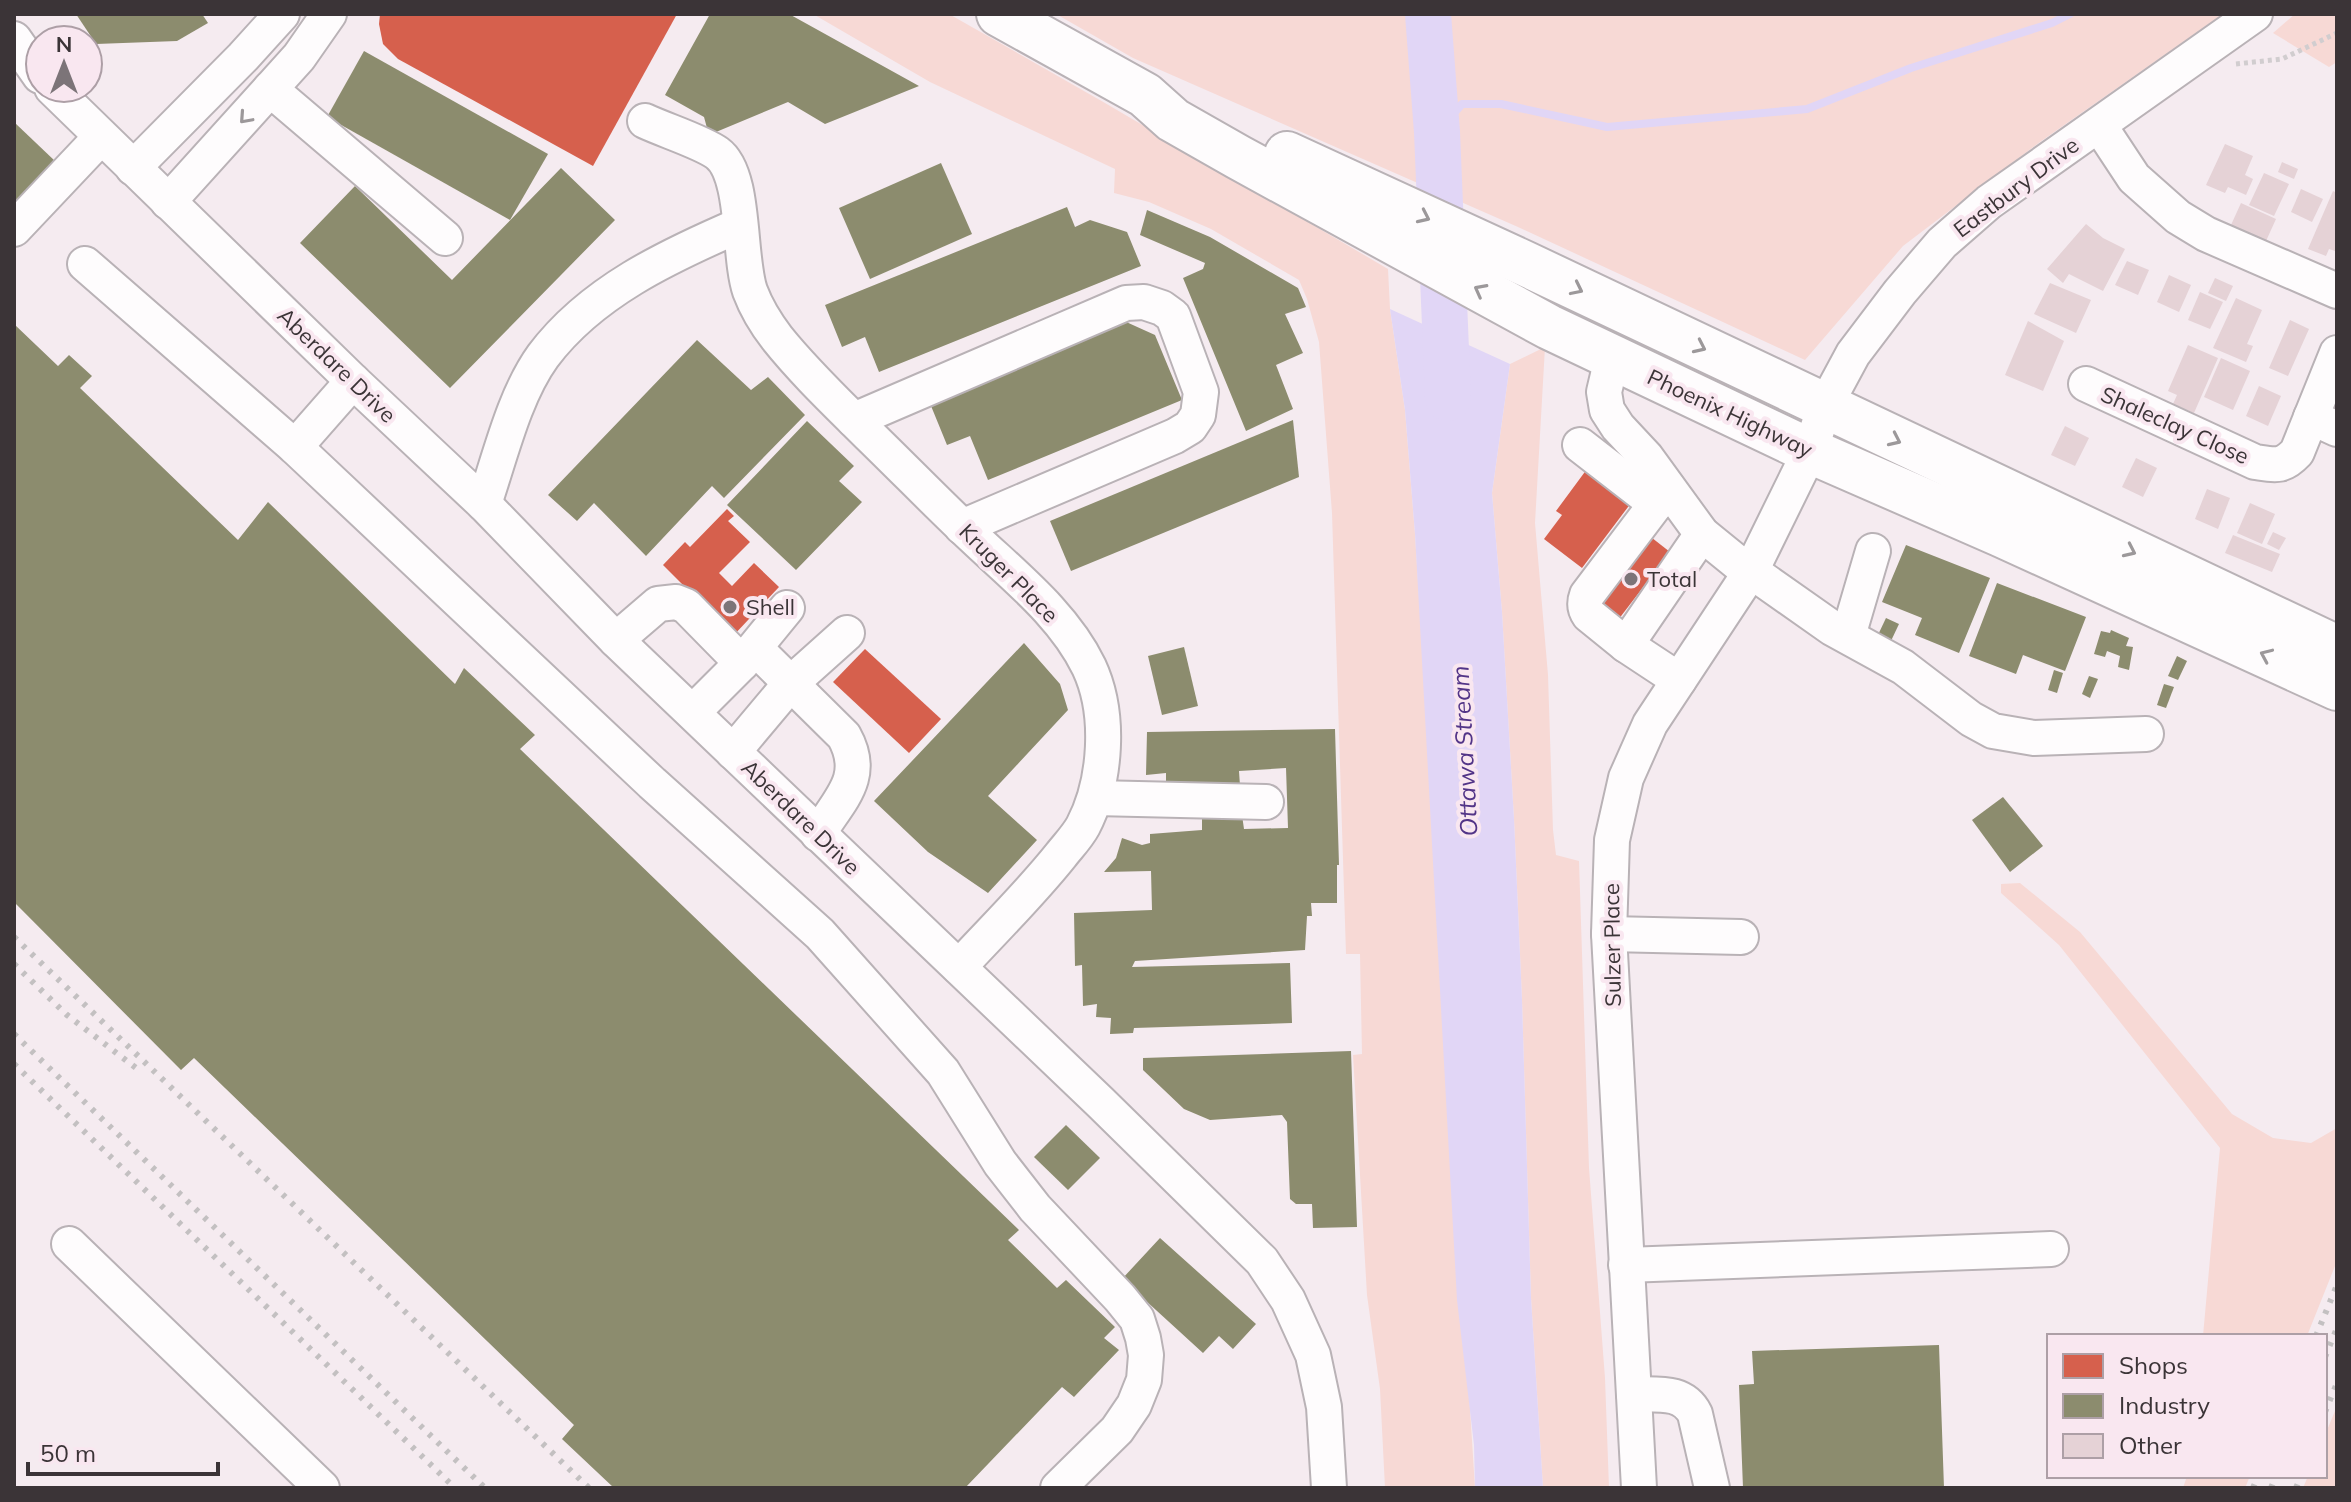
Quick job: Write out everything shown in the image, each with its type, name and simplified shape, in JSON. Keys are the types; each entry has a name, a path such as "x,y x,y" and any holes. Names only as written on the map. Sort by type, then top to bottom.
{"main road":[{"name":"Phoenix Highway","path":"999,14 1145,95 1178,103 1348,200 1549,327 1810,451 2337,688"},
{"name":"Phoenix Highway","path":"1348,200 1526,264 2337,648"}],"street":[{"path":"168,202 299,57 329,14"},
{"name":"Eastbury Drive","path":"1810,451 1825,406 1853,354 1942,243 1989,202 2255,14"},
{"path":"133,168 263,22"},
{"path":"270,89 445,238"},
{"name":"Aberdare Drive","path":"68,104 484,504 616,640 1262,1261 1288,1300 1313,1355 1324,1407 1329,1488"},
{"name":"Kruger Place","path":"645,121 716,152 727,162 734,177 745,270 751,293 771,329 792,356 854,420 1068,632 1090,669 1101,719 1102,760 1095,798 1082,829 1045,875 959,967"},
{"path":"2099,125 2134,178 2178,217 2206,234 2337,291"},
{"path":"14,229 101,137"},
{"path":"484,504 520,400 542,358 579,316 738,212"},
{"path":"85,264 295,447 652,783 820,934 943,1072 1000,1163 1035,1208 1137,1319 1146,1355 1144,1380 1134,1405 1117,1430 1058,1488"},
{"path":"854,420 1126,303 1144,302 1162,308 1173,316 1201,392 1198,415 1190,427 962,527"},
{"name":"Shaleclay Close","path":"2086,384 2255,462 2274,465 2287,463 2324,423 2337,353"},
{"path":"1612,358 1604,392 1607,410 1646,457 1662,496"},
{"path":"295,447 353,381"},
{"path":"1580,445 1662,496 1702,534 1750,572 1832,628 1903,667 1971,719 1993,731 2034,738 2146,734"},
{"name":"Sulzer Place","path":"1639,1488 1609,934 1612,840 1626,778 1650,724 1750,572 1810,451"},
{"path":"1662,496 1584,602 1589,615 1626,645 1679,680"},
{"path":"1626,645 1702,534"},
{"path":"1848,636 1873,551"},
{"path":"616,640 658,604 676,602 686,606 790,684 844,736 852,751 854,766 851,782 818,834"},
{"path":"693,712 748,655 787,608"},
{"path":"733,752 790,684 847,633"},
{"path":"1095,798 1266,802"},
{"path":"1609,934 1741,937"},
{"path":"69,1244 322,1488"},
{"path":"1626,1265 2051,1249"},
{"path":"1634,1394 1673,1395 1691,1405 1712,1488"}],"path":[{"path":"2176,70 2282,59 2337,33"}],"shaded area":[{"path":"813,14 949,14 1388,269 1390,309 1405,410 1415,534 1475,1488 1385,1488 1380,1389 1367,1295 1353,1055 1362,1054 1360,954 1346,954 1332,513 1319,342 1299,280 1211,229 1149,202 1114,193 1115,169 930,82"},
{"path":"1056,14 2223,14 2040,142 1903,246 1805,360 1518,227 1133,58"},
{"path":"2295,14 2337,14 2337,62 2329,67 2273,33"},
{"path":"1545,347 1535,523 1548,675 1556,855 1579,861 1589,1168 1605,1378 1609,1488 1543,1488 1531,1298 1514,819 1492,493 1510,364"},
{"path":"2020,883 2080,932 2232,1114 2273,1138 2311,1143 2337,1128 2337,1261 2308,1334 2203,1334 2220,1148 2059,945 2001,893 2001,884"},
{"path":"2337,1406 2337,1488 2303,1488 2307,1478 2327,1478 2327,1430"},
{"path":"2186,1478 2249,1478 2245,1488 2183,1488"}],"water":[{"path":"1390,309 1510,364 1492,493 1514,819 1531,1298 1543,1488 1475,1488 1474,1445 1457,1300 1415,534 1405,410"}],"building: Shops":[{"path":"380,14 677,14 593,166 398,59 383,44"},
{"path":"1587,469 1631,503 1582,568 1544,539 1562,515 1556,511"},
{"path":"727,509 734,516 728,521 750,542 719,573 732,586 754,563 779,587 718,652 708,610 663,565 685,542 690,547"},
{"name":"Total","path":"1647,534 1670,552 1615,624 1592,607"},
{"path":"865,649 941,719 909,753 833,682"}],"building: Industry":[{"path":"76,14 202,14 208,23 177,41 104,44 104,24 83,24"},
{"path":"710,14 789,14 919,86 825,124 788,102 716,132 707,128 704,117 665,95"},
{"path":"364,51 548,154 510,220 327,117"},
{"path":"14,122 56,162 14,205"},
{"path":"941,163 972,234 870,279 839,208"},
{"path":"561,168 615,220 450,388 300,243 355,186 452,280"},
{"path":"1067,207 1075,227 1090,220 1127,232 1141,266 879,372 865,337 842,347 825,305"},
{"path":"1147,210 1210,237 1298,288 1306,307 1285,314 1303,353 1276,365 1293,409 1246,431 1183,278 1203,269 1205,263 1140,235"},
{"path":"1124,321 1155,335 1182,400 988,480 970,436 947,445 929,401"},
{"path":"14,324 58,366 69,355 92,376 80,388 238,540 268,502 455,684 464,668 535,735 520,749 1019,1230 1008,1240 1057,1288 1066,1280 1115,1327 1104,1338 1119,1350 1074,1397 1062,1387 965,1488 614,1488 562,1439 574,1425 194,1058 181,1070 14,902"},
{"path":"697,340 751,390 768,377 805,415 724,498 712,486 646,556 594,503 577,521 548,495"},
{"path":"1293,420 1299,477 1071,571 1050,521"},
{"path":"807,421 854,466 839,481 862,502 796,570 727,505"},
{"path":"1906,545 1990,578 1959,653 1915,635 1922,618 1882,602"},
{"path":"1997,583 2086,617 2065,671 2023,655 2016,674 1969,656"},
{"path":"1886,618 1899,624 1890,643 1877,637"},
{"path":"2111,630 2129,638 2126,646 2133,647 2129,670 2118,667 2120,656 2107,651 2105,657 2094,654 2101,631 2110,633"},
{"path":"1024,643 1060,684 1068,710 988,796 1037,840 988,893 928,852 874,801"},
{"path":"1184,647 1198,706 1162,715 1148,656"},
{"path":"2177,656 2187,661 2178,680 2168,676"},
{"path":"2054,670 2063,673 2057,693 2048,690"},
{"path":"2089,676 2098,679 2090,698 2082,694"},
{"path":"2164,684 2174,687 2166,708 2157,705"},
{"path":"1335,729 1339,865 1337,903 1311,903 1312,916 1307,916 1305,950 1135,961 1132,967 1290,963 1292,1023 1134,1028 1133,1033 1110,1034 1111,1018 1096,1017 1097,1004 1083,1006 1082,965 1075,966 1074,913 1152,910 1151,871 1104,872 1116,858 1122,838 1142,845 1150,843 1150,834 1202,830 1202,815 1242,815 1244,829 1288,828 1286,768 1239,771 1240,786 1166,787 1166,773 1146,775 1147,732"},
{"path":"2003,797 2043,846 2010,872 1972,820"},
{"path":"1351,1051 1357,1227 1313,1228 1312,1204 1296,1204 1290,1199 1287,1122 1282,1115 1210,1120 1184,1109 1143,1070 1143,1058"},
{"path":"1066,1125 1100,1158 1068,1190 1034,1157"},
{"path":"1160,1238 1256,1324 1233,1349 1219,1336 1203,1353 1122,1279"},
{"path":"1939,1345 1944,1488 1743,1488 1739,1385 1754,1384 1752,1351"}],"building: Other":[{"path":"2225,144 2253,156 2245,175 2253,179 2246,195 2228,187 2225,193 2206,185"},
{"path":"2282,162 2298,169 2294,179 2278,172"},
{"path":"2264,173 2289,184 2274,216 2249,205"},
{"path":"2301,189 2323,199 2312,222 2291,212"},
{"path":"2333,191 2337,193 2337,245 2335,251 2329,249 2326,256 2308,249"},
{"path":"2241,203 2276,219 2266,241 2231,225"},
{"path":"2086,224 2103,238 2125,249 2103,291 2069,274 2063,283 2047,269"},
{"path":"2127,261 2149,270 2138,295 2115,285"},
{"path":"2169,275 2191,285 2179,312 2157,302"},
{"path":"2215,278 2233,286 2226,301 2208,293"},
{"path":"2050,283 2091,300 2076,333 2034,314"},
{"path":"2200,292 2223,302 2210,329 2188,320"},
{"path":"2236,298 2262,310 2247,344 2253,346 2246,362 2213,348"},
{"path":"2290,320 2309,329 2288,376 2269,368"},
{"path":"2028,321 2064,341 2043,391 2005,375"},
{"path":"2188,345 2218,358 2194,413 2173,404 2177,395 2168,391"},
{"path":"2221,358 2250,371 2233,410 2204,397"},
{"path":"2259,386 2281,396 2268,426 2246,416"},
{"path":"2065,426 2089,438 2075,466 2051,455"},
{"path":"2136,458 2157,468 2143,497 2122,487"},
{"path":"2207,489 2230,498 2218,529 2195,519"},
{"path":"2250,503 2275,514 2262,544 2237,533"},
{"path":"2273,532 2286,538 2279,550 2267,544"},
{"path":"2233,535 2280,554 2272,572 2225,553"}],"waterway":[{"name":"Ottawa Stream","path":"1428,14 1437,132 1448,398"},
{"path":"1437,132 1462,104 1501,104 1607,127 1807,109 1911,68 2052,23 2070,14"}],"railway":[{"path":"14,937 589,1488"},
{"path":"14,964 67,1015 140,1071"},
{"path":"14,1034 485,1488"},
{"path":"14,1064 455,1488"},
{"path":"2317,1334 2337,1285"},
{"path":"2327,1352 2337,1328"},
{"path":"2327,1407 2337,1383"},
{"path":"2253,1488 2257,1478"},
{"path":"2271,1488 2275,1478"},
{"path":"2296,1488 2300,1478"}],"place":[{"name":"Total","path":"1631,579"},
{"name":"Shell","path":"730,607"}]}
